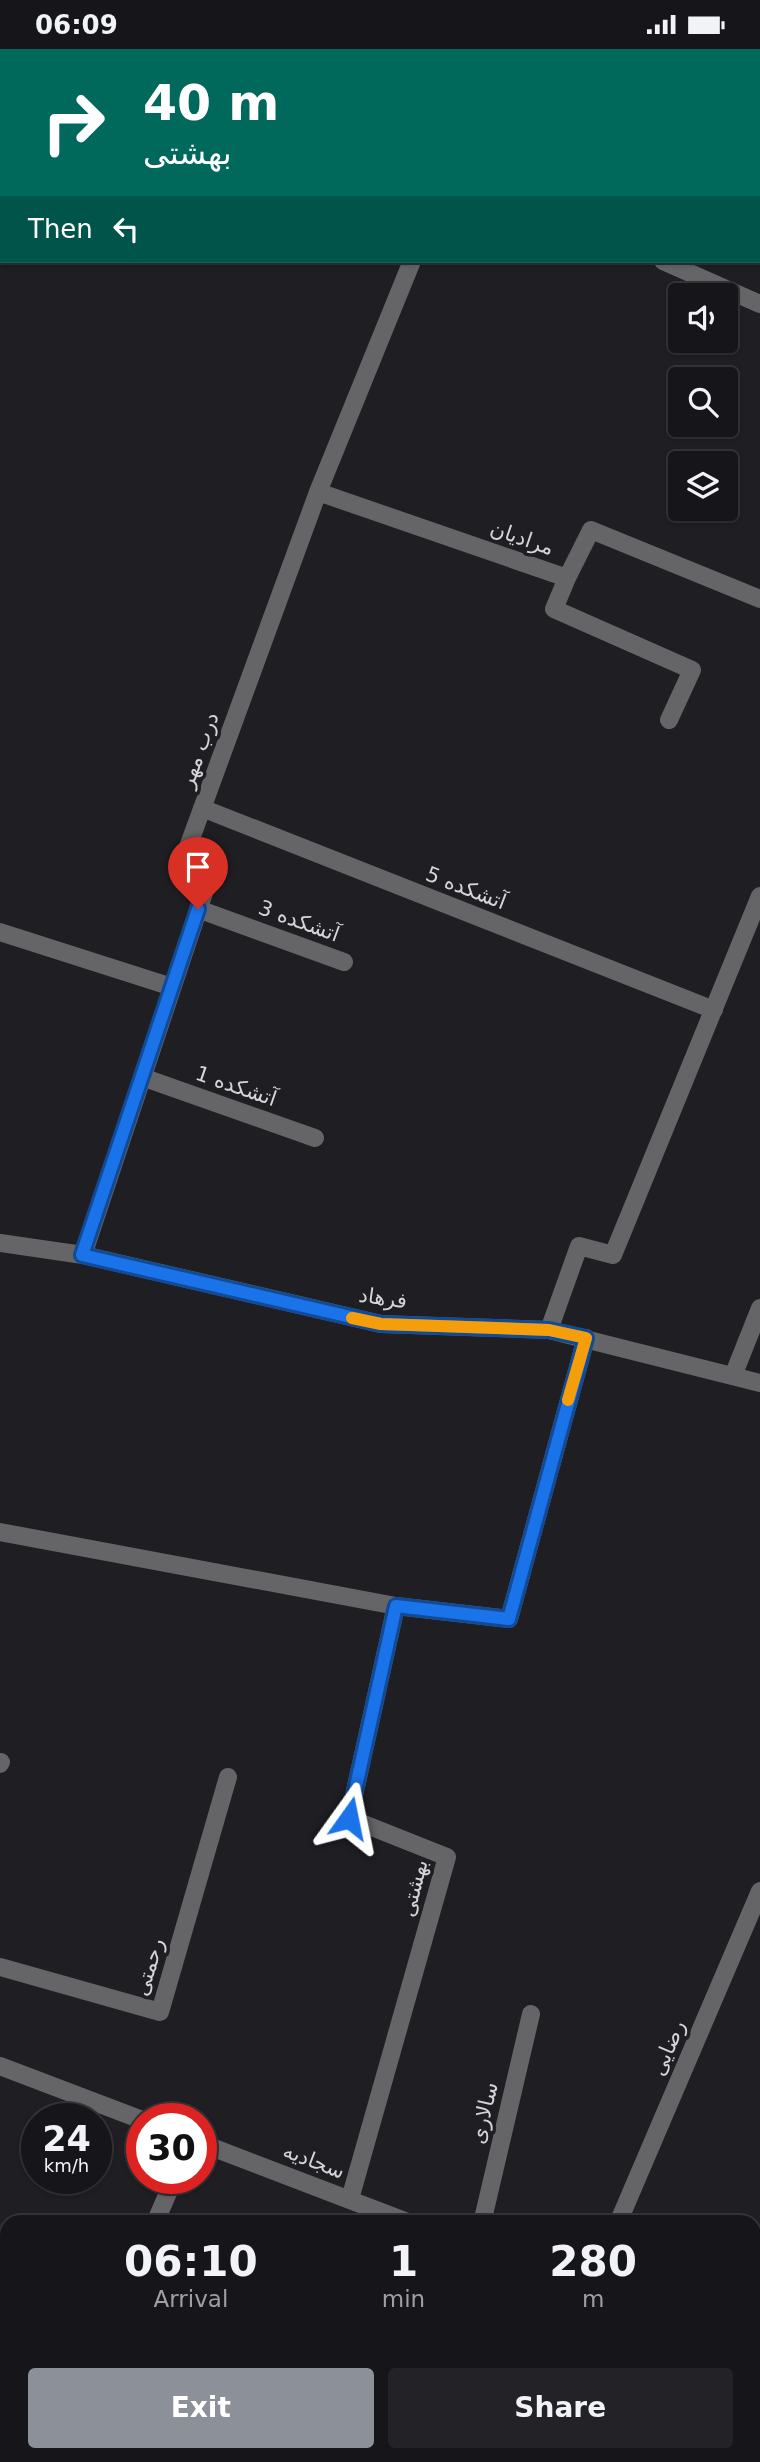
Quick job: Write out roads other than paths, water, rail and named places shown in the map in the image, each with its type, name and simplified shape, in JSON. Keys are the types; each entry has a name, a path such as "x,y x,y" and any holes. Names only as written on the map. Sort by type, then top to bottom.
{"street":[{"name":"درب مهر","path":"82,1255 204,893 181,866 318,492 411,263"},
{"path":"668,263 760,304"},
{"name":"مرادیان","path":"318,492 567,578 592,530 760,599"},
{"path":"567,578 554,609 692,670 670,720"},
{"name":"آتشکده 5","path":"202,809 715,1010"},
{"path":"549,1330 579,1246 613,1255 760,896"},
{"name":"آتشکده 3","path":"198,909 344,962"},
{"path":"0,932 172,987"},
{"name":"آتشکده 1","path":"142,1077 315,1138"},
{"name":"فرهاد","path":"0,1243 82,1255 381,1324 549,1330 760,1383"},
{"path":"733,1376 760,1308"},
{"path":"0,1532 396,1606 509,1619 586,1338"},
{"name":"بهشتی","path":"349,2199 447,1857 349,1818 396,1606"},
{"name":"رحمتی","path":"0,1968 160,2012 228,1777"},
{"name":"رضایی","path":"621,2215 760,1891"},
{"name":"سالاری","path":"484,2215 531,2014"},
{"path":"1,2068 126,2114"},
{"name":"سجادیه","path":"217,2149 389,2215"},
{"path":"158,2215 168,2194"}]}
